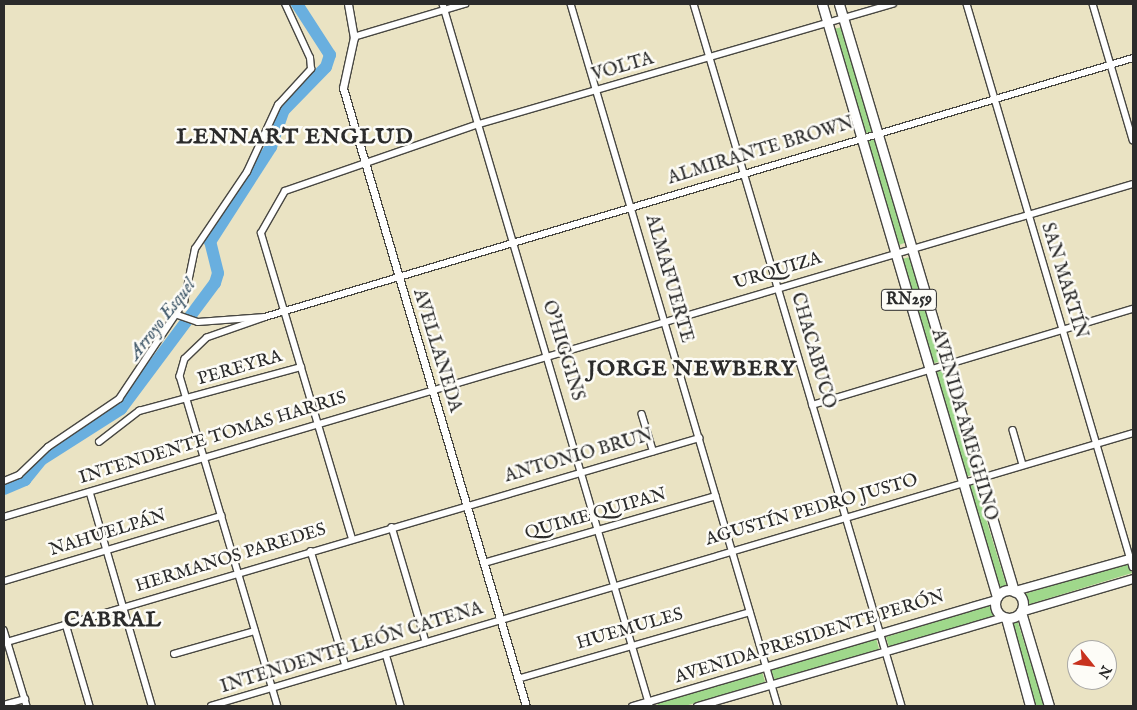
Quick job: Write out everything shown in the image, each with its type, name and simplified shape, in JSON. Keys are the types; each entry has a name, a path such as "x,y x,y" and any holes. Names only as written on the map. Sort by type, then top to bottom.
{"highway":[{"name":"AVENIDA AMEGHINO","path":"822,4 997,598"},
{"name":"AVENIDA AMEGHINO","path":"839,4 913,247 979,477 1015,591"},
{"path":"997,598 1015,591"},
{"name":"RN259","path":"1015,591 1022,599 1021,612 1049,706"},
{"name":"RN259","path":"997,598 997,611 1005,617 1030,706"},
{"path":"1005,617 1021,612"}],"main road":[{"path":"1015,591 1132,558"},
{"path":"1021,612 1133,579"}],"street":[{"path":"4,481 19,475 48,447 114,404 175,314 185,297 195,249 247,172 278,105 311,69 305,44 285,4"},
{"name":"AVELLANEDA","path":"348,4 354,37 343,88 363,163 467,504 526,706"},
{"path":"354,37 444,7 465,4"},
{"name":"ALMAFUERTE","path":"571,4 778,706"},
{"name":"CHACABUCO","path":"694,4 902,706"},
{"name":"VOLTA","path":"285,311 261,233 291,186 478,124 893,4"},
{"name":"SAN MARTÍN","path":"967,4 1062,330 1132,558 1133,567"},
{"path":"1093,4 1133,140"},
{"name":"O'HIGGINS","path":"444,7 548,355 649,704"},
{"name":"ALMIRANTE BROWN","path":"265,318 397,275 1133,58"},
{"name":"URQUIZA","path":"432,390 913,247 1133,184"},
{"path":"812,405 1133,309"},
{"path":"285,311 352,539"},
{"path":"175,314 183,319 194,321 265,318"},
{"path":"265,318 223,331 194,348 180,376 278,706"},
{"name":"PEREYRA","path":"98,442 139,411 187,400 301,367"},
{"name":"INTENDENTE TOMAS HARRIS","path":"4,516 432,390"},
{"path":"642,414 653,451"},
{"path":"1013,430 1023,464"},
{"name":"AGUSTÍN PEDRO JUSTO","path":"501,620 732,550 1133,433"},
{"name":"ANTONIO BRUN","path":"467,504 699,438"},
{"path":"90,492 152,706"},
{"name":"QUIME QUIPAN","path":"484,563 716,496"},
{"name":"HERMANOS PAREDES","path":"6,642 467,504"},
{"name":"NAHUELPÁN","path":"4,581 221,516"},
{"path":"392,527 426,642"},
{"path":"311,551 346,666"},
{"name":"AVENIDA PRESIDENTE PERÓN","path":"632,706 649,704 997,598"},
{"name":"HUEMULES","path":"518,679 632,644 750,612"},
{"name":"AVENIDA PRESIDENTE PERÓN","path":"696,706 1005,617"},
{"name":"INTENDENTE LEÓN CATENA","path":"214,706 501,620"},
{"path":"66,624 90,706"},
{"path":"4,630 6,642 27,706"},
{"path":"174,654 255,631"},
{"path":"386,654 401,706"},
{"path":"4,705 25,699"}],"green space":[{"path":"842,27 874,131 866,133 834,29"},
{"path":"875,138 907,242 899,245 867,141"},
{"path":"910,257 942,361 934,363 902,259"},
{"path":"942,370 974,474 966,477 934,373"},
{"path":"975,483 1007,587 999,589 967,485"},
{"path":"1128,563 1132,573 1027,605 1024,594"},
{"path":"990,605 994,616 889,647 886,637"},
{"path":"1017,619 1044,706 1035,706 1009,622"},
{"path":"876,638 879,649 775,681 771,670"},
{"path":"762,671 765,682 685,706 658,706 657,703"}],"waterway":[{"name":"Arroyo Esquel","path":"4,489 25,480 41,460 121,409 215,283 218,273 210,242 271,147 284,110 326,67 330,55 297,4"}],"district":[{"name":"LENNART ENGLUD","path":"295,138"},
{"name":"JORGE NEWBERY","path":"692,370"},
{"name":"CABRAL","path":"113,621"}]}
